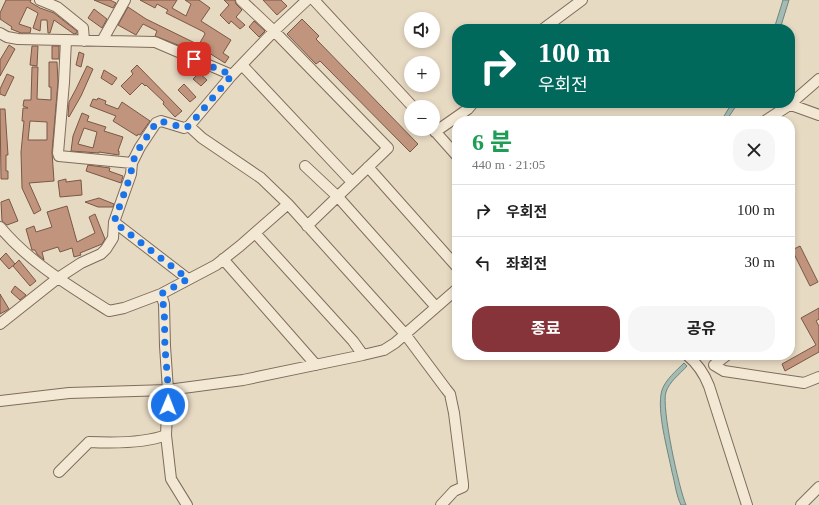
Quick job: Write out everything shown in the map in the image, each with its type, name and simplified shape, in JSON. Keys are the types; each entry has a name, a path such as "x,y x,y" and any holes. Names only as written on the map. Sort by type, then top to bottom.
{"street":[{"path":"40,0 59,3 83,28 84,41"},
{"path":"102,41 125,0"},
{"path":"240,0 274,30 388,148 307,226"},
{"path":"0,324 58,278 106,249 113,238 114,222 131,174 132,163 140,147 156,123 161,121 184,128 189,126 232,75 274,30 307,0"},
{"path":"314,0 406,100"},
{"path":"550,24 582,0"},
{"path":"0,32 18,39 155,42 232,75"},
{"path":"66,40 59,156 132,163"},
{"path":"242,65 352,182"},
{"path":"795,100 819,79"},
{"path":"795,106 819,115"},
{"path":"457,116 469,108"},
{"path":"773,116 785,108"},
{"path":"440,126 452,119"},
{"path":"189,126 202,138 261,178 288,204 405,334 450,394 463,487 454,492 441,505"},
{"path":"439,136 452,150"},
{"path":"305,166 338,197 436,307"},
{"path":"368,167 452,261"},
{"path":"0,227 33,261 109,311 124,308 161,294 216,265 288,204"},
{"path":"114,222 188,279"},
{"path":"255,233 353,341 363,355"},
{"path":"223,260 316,366"},
{"path":"0,401 69,393 168,390 243,380 316,366 384,350 396,343 452,293"},
{"path":"161,294 164,304 164,346 168,390 166,435 171,479 187,505"},
{"path":"693,360 704,374 709,386 747,505"},
{"path":"704,374 714,360 724,371 804,383 819,377"},
{"path":"59,472 89,442 106,443 157,439 166,435"},
{"path":"801,505 819,487"}],"water":[{"path":"783,0 789,0 782,24 776,24"},
{"path":"729,108 735,108 729,116 724,116"},
{"path":"684,363 687,366 667,388 665,401 668,430 679,483 686,505 681,505 663,431 660,408 662,390 666,382"}],"building":[{"path":"6,0 31,0 30,2 40,8 54,13 77,31 77,33 74,34 54,20 50,33 48,33 47,20 41,20 40,31 33,28 38,13 27,7 19,24 31,28 30,33 21,33 11,29 12,27 0,19 0,13"},
{"path":"94,0 110,0 116,3 113,8"},
{"path":"140,0 177,0 172,8 186,16 191,4 185,0 199,0 210,8 201,21 231,40 223,53 229,57 225,63 198,46 205,34 204,32 166,13 168,10 157,4 155,8"},
{"path":"224,0 235,0 236,4 242,10 236,17 245,25 240,29 231,21 229,24 220,15 229,5"},
{"path":"263,0 281,0 287,6 277,15"},
{"path":"128,7 146,19 197,44 193,51 155,36 157,31 143,24 136,35 118,25"},
{"path":"94,9 107,19 102,28 88,18"},
{"path":"302,19 319,36 316,39 404,130 404,136 410,136 418,144 410,152 320,61 316,64 287,34"},
{"path":"254,21 265,31 259,37 249,27"},
{"path":"9,45 15,49 0,76 0,60"},
{"path":"32,46 38,46 37,66 30,65"},
{"path":"52,46 59,46 59,59 52,59"},
{"path":"79,52 84,54 81,67 76,65"},
{"path":"49,62 57,62 58,82 52,152 54,181 29,183 41,210 34,214 22,188 21,152 24,121 22,121 23,108 28,108 23,106 24,100 31,100 32,67 38,67 37,99 51,100 51,87 49,87","holes":["30,121 47,122 47,140 28,140"]},
{"path":"137,65 182,111 175,117 163,104 164,102 146,85 145,86 142,83 130,95 121,86 133,74 131,71"},
{"path":"87,66 93,69 81,96 69,117 69,102"},
{"path":"104,70 117,78 112,85 101,78"},
{"path":"199,73 207,80 201,86 193,79"},
{"path":"7,74 14,77 5,96 0,94 0,89"},
{"path":"184,84 196,97 190,102 178,90"},
{"path":"98,98 106,101 105,104 118,109 122,102 150,121 140,135 138,134 137,136 113,121 116,116 90,106 93,99 97,100"},
{"path":"0,109 5,109 8,155 6,155 6,171 8,171 8,179 1,179"},
{"path":"82,113 89,116 87,121 106,127 104,131 123,137 118,151 119,155 99,152 71,151 73,136","holes":["84,128 97,132 93,148 78,144"]},
{"path":"88,165 110,168 109,171 123,176 121,183 86,171"},
{"path":"66,179 66,182 81,180 82,195 60,197 58,181"},
{"path":"99,198 114,204 113,207 98,207 85,202"},
{"path":"9,199 18,221 7,225 2,221 1,202"},
{"path":"67,206 77,242 95,233 89,217 95,214 105,239 102,244 74,257 72,248 60,252 58,247 42,252 44,260 35,250 32,250 26,229 34,226 36,232 52,227 47,212"},
{"path":"800,246 818,282 810,286 795,256 795,248"},
{"path":"6,253 15,264 9,269 0,259"},
{"path":"19,260 36,281 30,286 13,266"},
{"path":"15,286 26,295 20,300 11,292"},
{"path":"0,294 9,309 0,314"},
{"path":"819,308 819,319 816,321 819,326 819,352 785,371 782,364 789,360 795,360 795,357 816,345 801,318"}],"route":[{"path":"168,405 164,346 164,304 161,294 188,279 114,222 131,174 132,163 140,147 156,123 161,121 184,128 189,126 232,75 194,59"}]}
